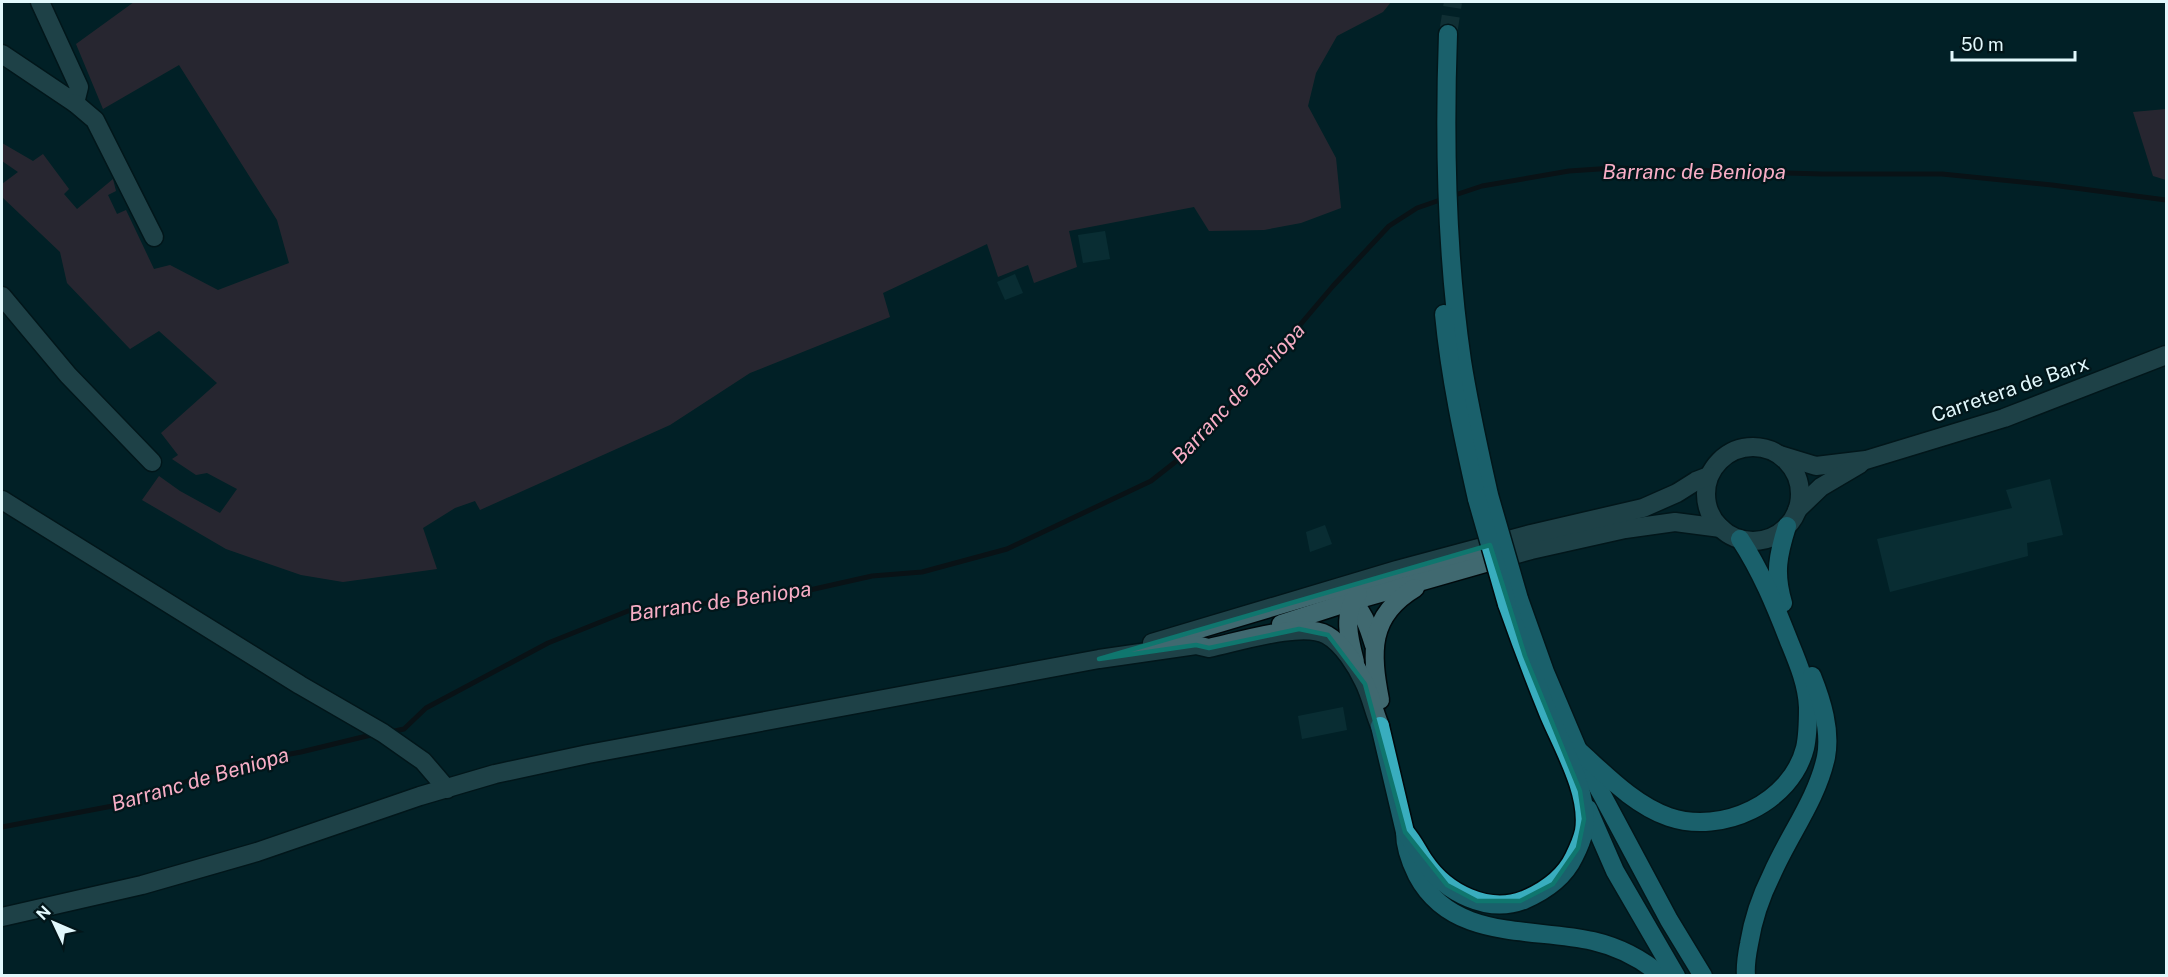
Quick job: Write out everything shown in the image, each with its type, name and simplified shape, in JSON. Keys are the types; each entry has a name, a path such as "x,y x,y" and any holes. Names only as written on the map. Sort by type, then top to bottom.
{"highway":[{"path":"1449,34 1445,158 1435,184 1437,244 1455,361 1483,497 1513,602 1525,656 1615,871 1676,975"},
{"path":"1746,971 1758,905 1772,872 1815,790 1826,756 1827,733 1821,703 1779,590 1777,568 1779,549 1787,526"},
{"path":"1578,750 1610,779 1646,806 1670,818 1689,822 1720,821 1746,813 1772,796 1788,780 1805,748 1808,704 1805,683 1766,583 1740,539"},
{"path":"1513,602 1578,750 1669,920 1703,975"},
{"path":"1380,726 1405,832 1405,848 1422,885 1445,908 1460,917 1484,926 1593,941 1614,947 1635,956 1662,975"},
{"path":"1405,832 1434,873 1458,894 1478,901 1509,904 1537,894 1553,884 1570,866 1584,831 1580,791"}],"street":[{"path":"40,2 79,87 75,104"},
{"path":"2,54 95,120 154,237"},
{"path":"2,296 68,375 152,462"},
{"name":"Carretera de Barx","path":"1866,460 2004,418 2166,355"},
{"path":"1740,448 1768,449 1816,466 1866,460 1821,488 1797,510 1787,526 1777,534 1765,539 1752,541 1740,539 1721,528 1712,517 1707,504 1706,490 1709,476 1727,454 1740,448"},
{"path":"1780,455 1791,466 1798,480 1800,495 1797,510"},
{"path":"1099,659 1398,570 1531,534 1643,508 1709,476"},
{"path":"2,500 300,685 383,733 423,761 447,789"},
{"path":"1358,671 1348,623 1352,601 1361,591 1596,525 1623,513"},
{"path":"2,917 165,878 257,852 495,774 588,754 1099,659 1196,645 1277,625 1531,550 1625,529 1675,522 1721,528"},
{"path":"1374,645 1390,609 1401,596 1429,579"},
{"path":"1216,625 1231,626 1346,595 1366,620 1374,645 1374,667 1381,709 1380,726"},
{"path":"1196,645 1209,648 1299,629 1328,635 1343,650 1358,671 1380,726"}],"highlighted area":[{"path":"1490,545 1525,656 1580,791 1584,819 1578,848 1553,884 1520,901 1477,901 1447,885 1405,832 1365,684 1328,635 1299,629 1209,648 1196,645 1099,659"}],"shaded area":[{"path":"134,2 1391,2 1383,12 1337,36 1316,73 1308,106 1336,158 1341,208 1301,223 1264,230 1209,231 1194,207 1069,231 1077,267 1034,283 1028,265 998,277 987,244 883,293 890,317 750,373 670,425 480,510 475,501 455,508 423,528 437,569 343,582 301,575 226,549 142,500 159,476 180,491 220,513 237,489 207,473 196,475 172,459 178,455 161,433 217,383 159,331 130,349 67,283 60,252 2,197 2,184 18,172 2,161 2,143 33,161 43,154 69,189 64,194 77,209 113,179 116,191 108,195 117,214 126,210 154,269 170,265 218,290 289,263 277,220 179,65 103,109 76,44"},
{"path":"2166,109 2166,180 2153,176 2133,112"}],"building":[{"path":"1105,231 1110,259 1083,263 1078,235"},
{"path":"1015,274 1023,293 1005,300 997,282"},
{"path":"2050,479 2063,535 2027,543 2028,556 1890,592 1877,539 2012,508 2006,490"},
{"path":"1325,525 1332,544 1310,552 1306,532"},
{"path":"1343,707 1347,730 1302,739 1298,716"}],"waterway":[{"name":"Barranc de Beniopa","path":"1452,196 1482,186 1569,171 1614,168 1822,174 1942,174 2166,200"},
{"name":"Barranc de Beniopa","path":"390,732 404,729 426,708 548,643 628,611 783,596 872,576 922,572 1007,549 1151,481 1179,459 1228,410 1333,286 1389,226 1417,208 1443,199"},
{"name":"Barranc de Beniopa","path":"2,827 123,804 236,764 301,752 375,734"}],"tunnel":[{"path":"1448,34 1453,2"}]}
